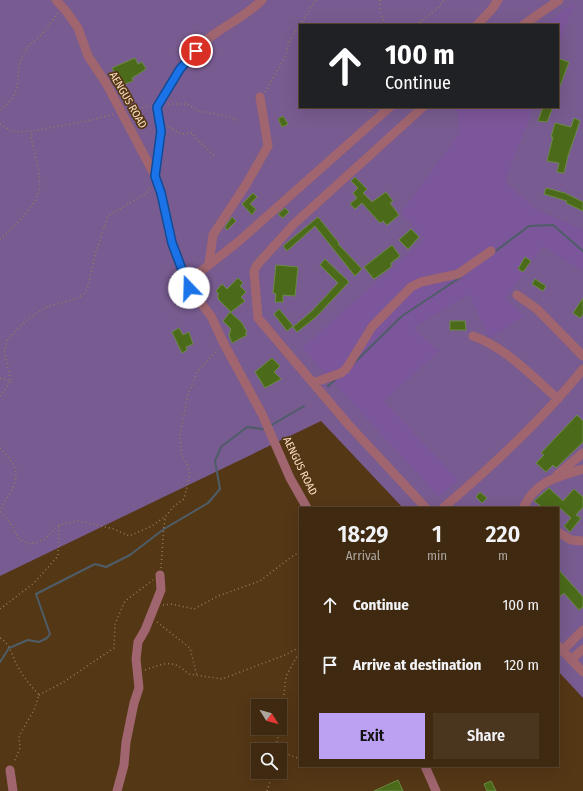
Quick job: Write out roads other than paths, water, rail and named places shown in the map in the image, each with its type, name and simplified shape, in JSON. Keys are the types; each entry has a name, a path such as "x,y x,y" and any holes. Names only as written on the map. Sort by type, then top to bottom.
{"street":[{"path":"155,176 161,131 159,122 159,104 180,69 203,42 254,8 262,0"},
{"path":"478,24 498,0"},
{"path":"523,24 559,0"},
{"name":"AENGUS ROAD","path":"59,3 78,28 88,56 106,83 155,176 161,193 172,243 189,288 211,316 271,434 290,478 306,507"},
{"path":"209,263 212,235 248,183 268,146 260,97"},
{"path":"189,288 191,279 209,263 238,242 389,108"},
{"path":"422,108 294,224 257,265 254,271 258,318 347,422 425,507"},
{"path":"313,383 340,373 346,369 372,327 414,284 458,274 469,268 491,251"},
{"path":"517,295 537,309 583,356"},
{"path":"473,336 492,345 558,399"},
{"path":"444,507 502,456 558,399 583,369"},
{"path":"525,507 536,488 553,478 583,453"},
{"path":"553,478 583,469"},
{"path":"559,533 571,540 583,541"},
{"path":"117,791 124,765 126,742 132,709 139,688 136,659 138,642 156,605 161,590 160,575"},
{"path":"583,630 560,649 583,672"},
{"path":"571,660 583,649"},
{"path":"425,767 436,791"},
{"path":"10,770 14,791"}],"waterway":[{"path":"493,253 529,226 553,225 583,251"},
{"path":"354,363 402,316 461,277"},
{"path":"328,386 336,379"},
{"path":"270,426 304,406"},
{"path":"0,662 9,648 28,640 39,642 47,638 50,634 36,594 95,564 106,567 130,555 164,529 208,503 220,489 215,461 221,447 247,427 266,428"}]}
